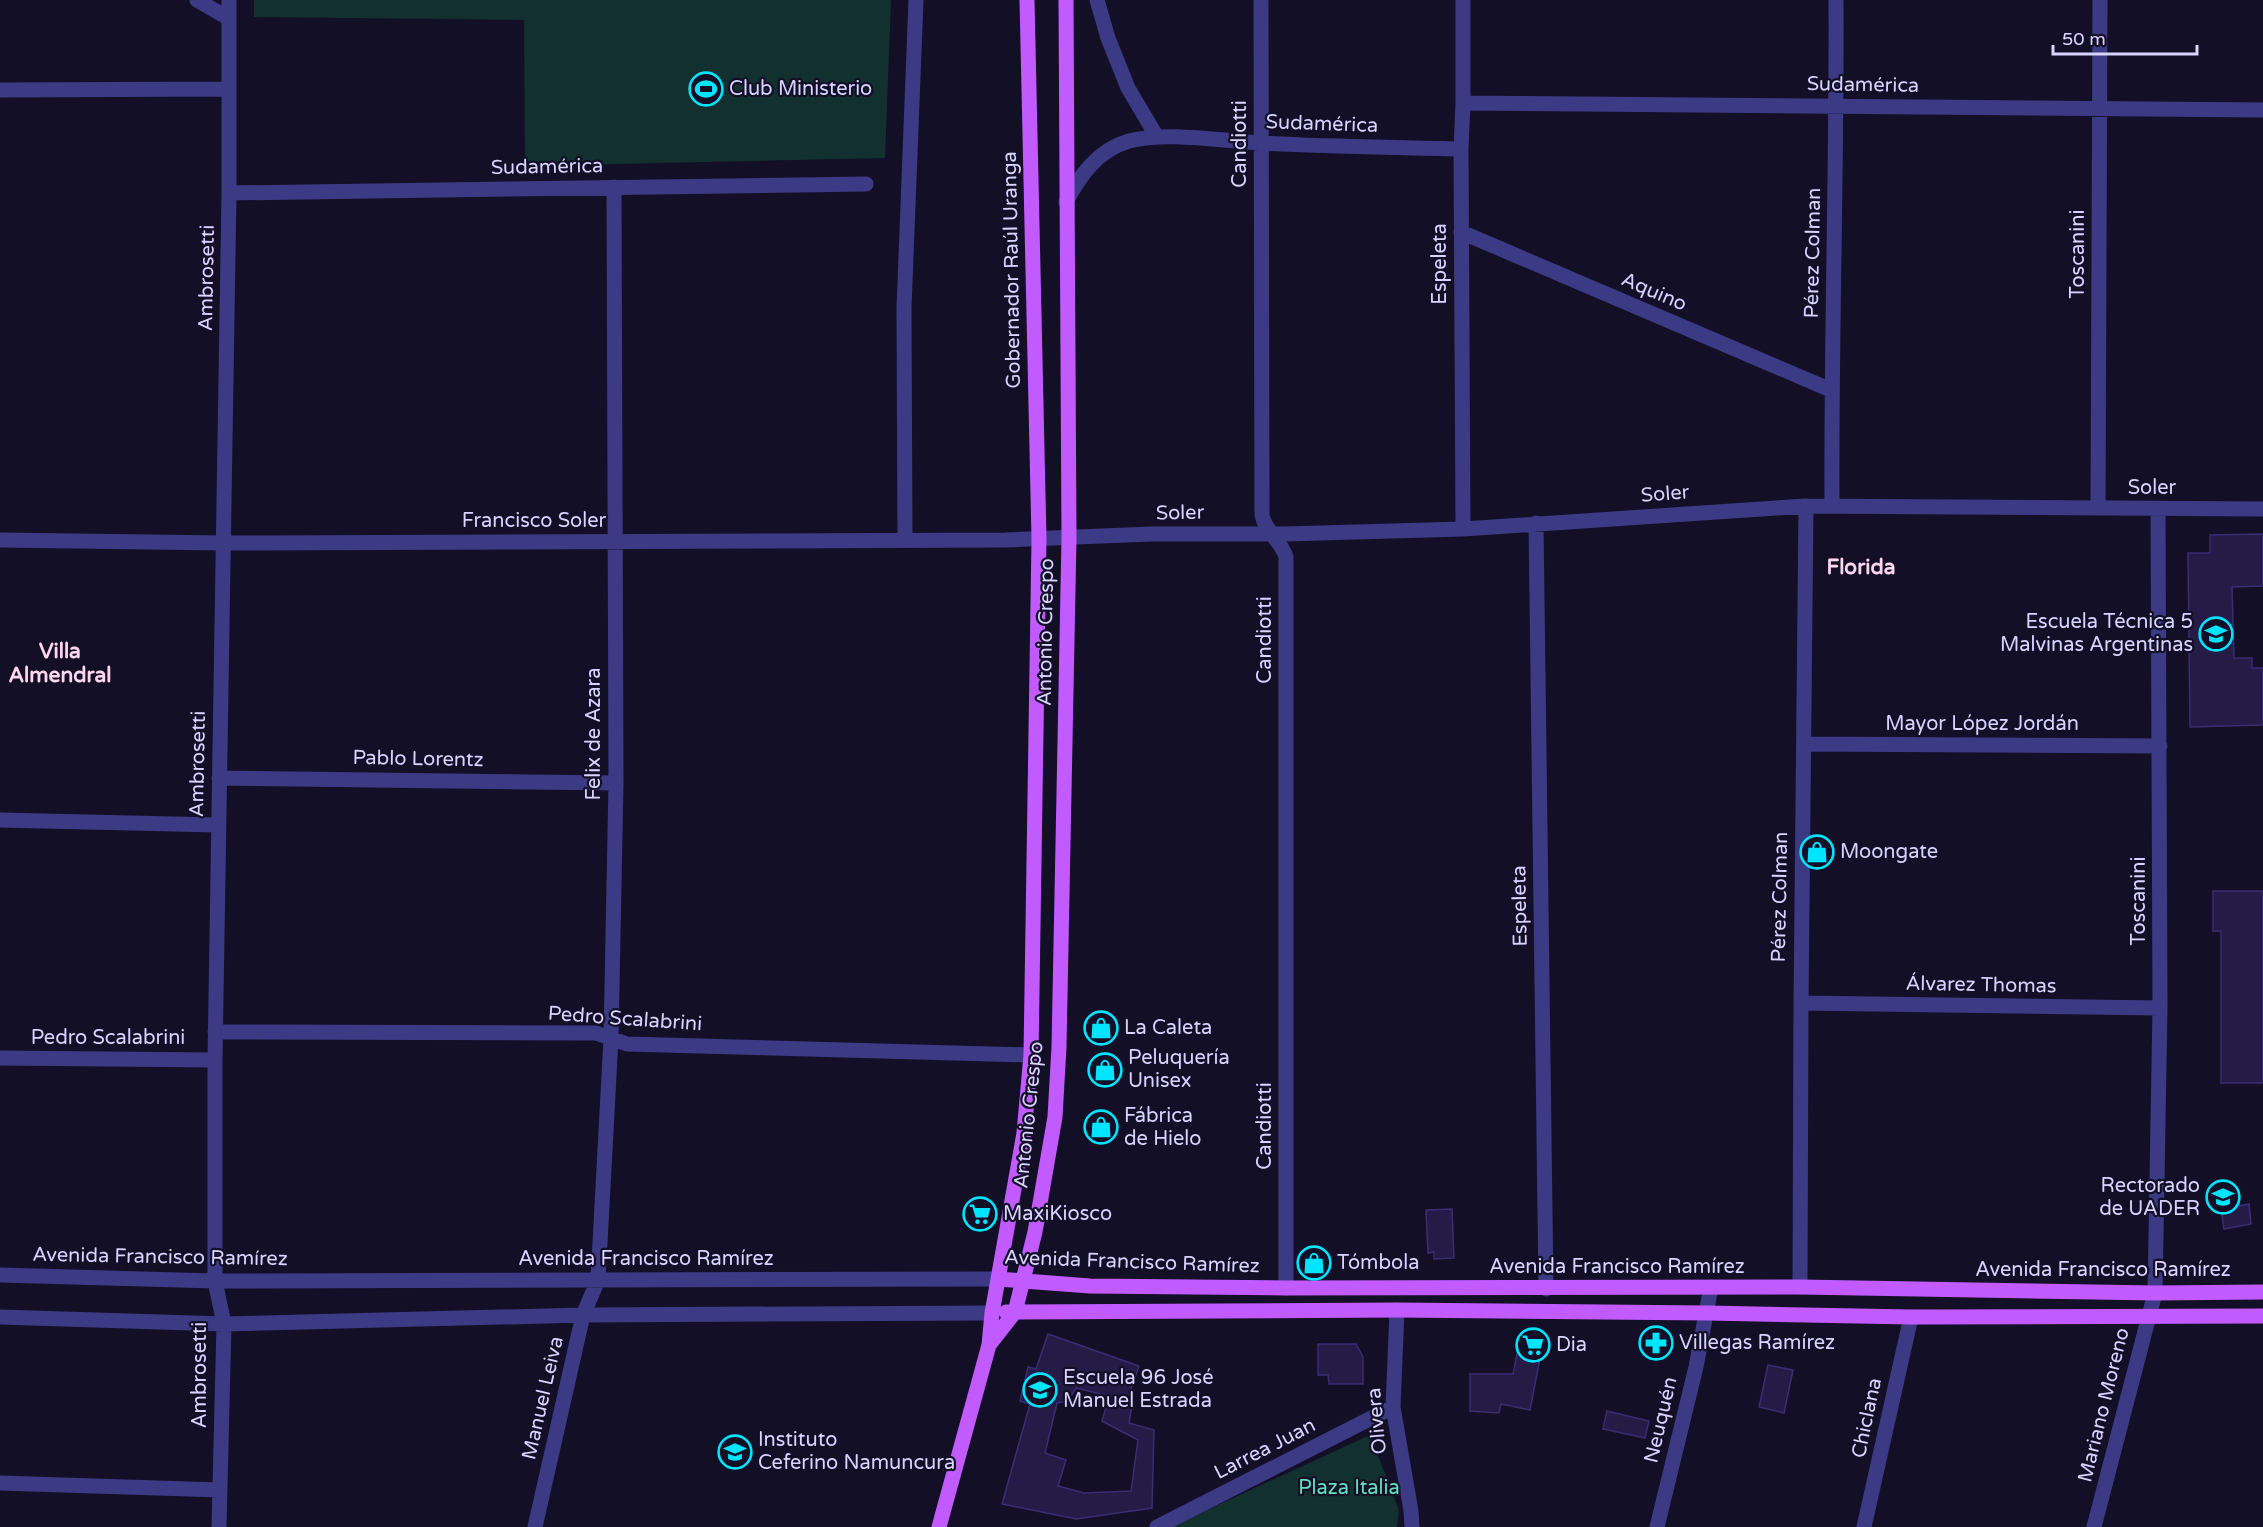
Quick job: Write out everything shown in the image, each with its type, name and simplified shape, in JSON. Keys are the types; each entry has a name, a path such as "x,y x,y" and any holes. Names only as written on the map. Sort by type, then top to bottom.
{"main road":[{"name":"Gobernador Raúl Uranga","path":"1028,0 1039,539"},
{"path":"1066,0 1069,538"},
{"name":"Antonio Crespo","path":"989,1345 1015,1312 1035,1232 1055,1116 1059,1047 1069,538"},
{"name":"Antonio Crespo","path":"989,1345 992,1313 1024,1132 1031,1055 1039,539"},
{"name":"Avenida Francisco Ramírez","path":"998,1279 1090,1286 1546,1289 1800,1287 2155,1293 2263,1292"},
{"path":"992,1313 1397,1310 1911,1317 2263,1317"},
{"path":"939,1527 989,1345"}],"street":[{"path":"196,0 228,18"},
{"name":"Ambrosetti","path":"219,1527 224,1324 215,1281 215,1032 229,193 228,0"},
{"path":"905,539 904,308 916,0"},
{"path":"1097,0 1108,38 1128,88 1157,137"},
{"name":"Candiotti","path":"1261,0 1262,515 1264,522 1279,541 1286,557 1286,1288"},
{"name":"Espeleta","path":"1462,529 1463,0"},
{"name":"Pérez Colman","path":"1832,506 1831,390 1836,0"},
{"name":"Toscanini","path":"2098,508 2100,0"},
{"path":"0,90 229,89"},
{"name":"Sudamérica","path":"1464,103 2263,110"},
{"name":"Sudamérica","path":"1066,202 1080,176 1101,155 1128,142 1157,137 1261,143 1461,149"},
{"name":"Sudamérica","path":"229,193 866,184"},
{"name":"Felix de Azara","path":"598,1280 611,1038 616,783 614,187"},
{"name":"Aquino","path":"1461,232 1831,390"},
{"name":"Pérez Colman","path":"1800,1287 1800,1003 1806,506"},
{"name":"Soler","path":"1069,538 1151,534 1272,534 1462,529 1806,506 2263,509"},
{"name":"Toscanini","path":"2155,1293 2160,1008 2158,509"},
{"name":"Espeleta","path":"1536,523 1546,1289"},
{"name":"Francisco Soler","path":"0,540 224,543 1069,538"},
{"name":"Mayor López Jordán","path":"1803,744 2160,746"},
{"name":"Pablo Lorentz","path":"219,778 616,783"},
{"path":"0,820 218,825"},
{"name":"Álvarez Thomas","path":"1800,1003 2160,1008"},
{"name":"Pedro Scalabrini","path":"215,1032 596,1033 627,1044 1031,1055"},
{"name":"Pedro Scalabrini","path":"0,1058 215,1060"},
{"name":"Avenida Francisco Ramírez","path":"0,1275 215,1281 998,1279"},
{"name":"Manuel Leiva","path":"535,1527 583,1315 598,1280"},
{"name":"Neuquén","path":"1657,1527 1708,1313 1711,1287"},
{"name":"Mariano Moreno","path":"2094,1527 2155,1293"},
{"name":"Olivera","path":"1397,1310 1393,1407 1412,1527"},
{"path":"0,1317 224,1324 583,1315 992,1313"},
{"name":"Chiclana","path":"1864,1527 1911,1317"},
{"name":"Larrea Juan","path":"1157,1527 1393,1407"},
{"path":"0,1483 219,1490"}],"green space":[{"name":"Club Ministerio","path":"254,0 891,0 885,158 525,166 524,20 254,17"},
{"name":"Plaza Italia","path":"1370,1435 1399,1510 1397,1527 1170,1527"}],"building":[{"path":"2263,534 2263,586 2232,587 2234,658 2252,658 2252,668 2263,668 2263,725 2190,727 2188,553 2210,553 2210,535"},
{"path":"2213,891 2263,891 2263,1083 2221,1083 2221,931 2213,931"},
{"path":"2238,1200 2239,1206 2249,1204 2251,1224 2224,1229 2220,1203"},
{"path":"1452,1209 1454,1258 1434,1259 1434,1252 1428,1253 1426,1210"},
{"path":"1048,1334 1139,1366 1126,1403 1132,1406 1129,1423 1154,1430 1152,1508 1076,1519 1002,1504 1030,1404 1020,1401 1028,1367 1036,1369","holes":["1076,1388 1109,1396 1102,1421 1138,1440 1131,1491 1084,1493 1058,1486 1066,1460 1045,1453 1057,1403 1068,1401"]},
{"path":"1318,1344 1356,1344 1363,1357 1363,1384 1329,1384 1328,1375 1318,1375"},
{"path":"1519,1344 1542,1348 1530,1410 1501,1404 1499,1413 1470,1411 1470,1374 1513,1374"},
{"path":"1768,1365 1793,1370 1784,1413 1759,1407"},
{"path":"1607,1411 1649,1421 1645,1438 1603,1429"}],"place":[{"name":"Club Ministerio","path":"706,89"},
{"name":"Escuela Técnica 5 Malvinas Argentinas","path":"2216,634"},
{"name":"Moongate","path":"1817,852"},
{"name":"La Caleta","path":"1101,1028"},
{"name":"Peluquería Unisex","path":"1105,1070"},
{"name":"Fábrica de Hielo","path":"1101,1127"},
{"name":"Rectorado de UADER","path":"2223,1197"},
{"name":"MaxiKiosco","path":"980,1214"},
{"name":"Tómbola","path":"1314,1263"},
{"name":"Villegas Ramírez","path":"1656,1343"},
{"name":"Dia","path":"1533,1345"},
{"name":"Escuela 96 José Manuel Estrada","path":"1040,1390"},
{"name":"Instituto Ceferino Namuncura","path":"735,1452"}],"district":[{"name":"Florida","path":"1861,567"},
{"name":"Villa Almendral","path":"60,663"}]}
